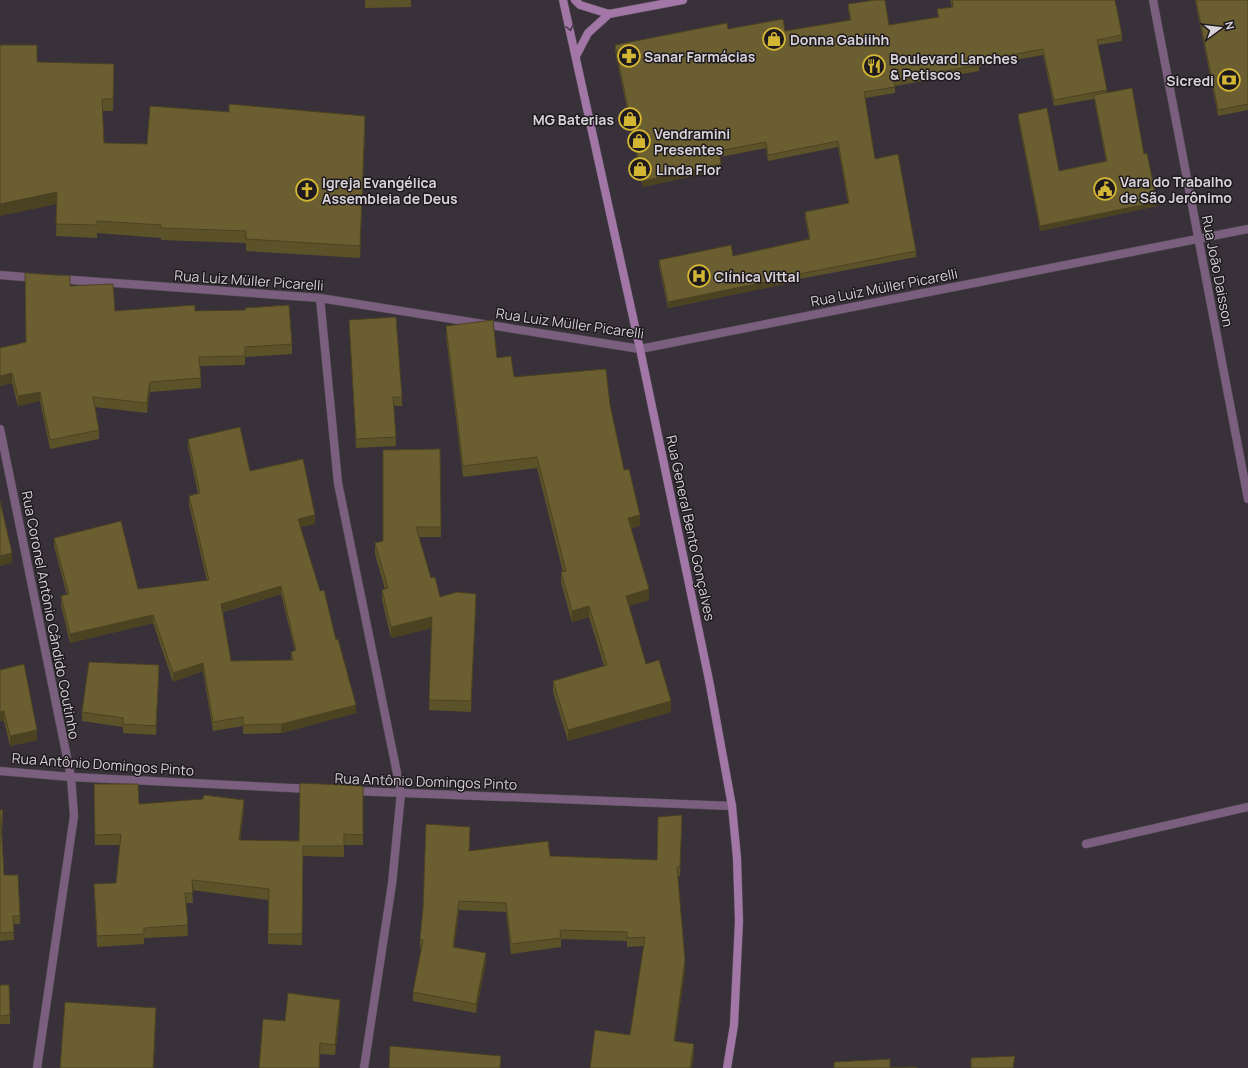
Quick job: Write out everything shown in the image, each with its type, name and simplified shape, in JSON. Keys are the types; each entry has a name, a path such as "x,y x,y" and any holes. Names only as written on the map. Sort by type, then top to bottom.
{"main road":[{"name":"Rua General Bento Gonçalves","path":"563,0 640,349 709,680 732,806 737,858 739,921 734,1025 727,1068"},
{"path":"575,0 580,5 609,14 683,0"},
{"path":"576,56 588,33 609,14"}],"street":[{"name":"Rua João Daisson","path":"1153,0 1248,499"},
{"name":"Rua Luiz Müller Picarelli","path":"0,275 320,298 640,349 1248,229"},
{"path":"320,298 338,483 401,794 392,884 364,1068"},
{"name":"Rua Coronel Antônio Cândido Coutinho","path":"0,429 71,777 74,816 38,1068"},
{"name":"Rua Antônio Domingos Pinto","path":"0,771 71,777 322,790"},
{"name":"Rua Antônio Domingos Pinto","path":"346,791 732,806"},
{"path":"1086,844 1248,807"}],"building":[{"path":"885,0 889,25 939,17 937,9 953,7 952,0 1115,0 1122,35 1097,40 1107,90 1054,100 1043,49 978,61 979,65 894,80 895,87 864,92 875,159 898,154 916,251 668,302 659,260 731,245 733,256 810,239 805,212 849,203 838,141 768,155 766,142 719,151 721,164 643,181 615,45 727,23 728,29 783,19 785,31 851,20 848,4"},
{"name":"Sicredi","path":"1196,0 1248,0 1248,104 1218,110"},
{"path":"0,45 37,45 37,62 114,64 113,99 102,99 104,143 147,144 150,106 229,112 229,104 365,116 360,246 246,239 246,231 161,228 161,225 97,221 97,225 56,224 57,192 0,204"},
{"path":"1132,88 1144,154 1147,153 1157,202 1040,226 1018,114 1047,108 1059,171 1107,161 1094,95"},
{"path":"25,273 70,276 70,286 113,284 115,311 195,305 195,311 246,310 245,308 289,305 292,344 245,347 245,356 199,357 201,378 150,382 147,403 93,397 99,430 50,440 40,392 18,396 12,373 0,376 0,348 26,342"},
{"path":"396,317 402,397 393,397 396,437 356,439 349,320"},
{"path":"493,320 497,358 511,356 514,377 606,369 610,405 624,470 629,469 640,515 628,518 649,589 626,596 646,664 659,660 671,701 568,730 553,681 607,665 589,606 572,611 561,572 566,571 537,457 463,466 446,326"},
{"path":"240,427 250,471 303,459 315,515 298,519 320,591 324,590 336,640 338,639 356,705 281,724 243,725 243,717 213,722 203,663 173,673 153,615 70,634 61,596 69,594 54,538 121,521 138,589 209,580 189,496 200,493 188,439","holes":["281,586 296,650 291,652 293,660 231,661 221,604"]},
{"path":"440,449 441,527 416,527 431,578 435,577 440,597 457,592 476,594 471,701 429,700 432,617 391,627 382,590 388,588 375,543 383,541 383,450"},
{"path":"0,501 12,553 0,556"},
{"path":"89,662 159,665 156,726 123,724 123,718 82,712"},
{"path":"24,664 37,730 10,736 4,711 0,712 0,670"},
{"path":"300,783 363,786 363,835 344,834 344,846 303,846 302,934 268,934 269,889 192,880 193,893 185,893 188,925 144,928 144,934 97,936 94,884 116,883 121,834 95,835 94,784 138,784 139,804 203,799 204,795 244,800 239,840 299,841"},
{"path":"0,810 3,810 1,825 4,875 18,875 20,916 13,916 14,932 0,933"},
{"path":"682,815 680,867 677,867 685,960 674,1041 694,1044 690,1068 590,1068 595,1030 630,1035 645,937 627,938 627,932 560,930 561,938 511,944 506,903 459,901 453,947 486,953 476,1004 413,992 423,940 420,939 423,909 426,824 470,827 469,851 548,841 550,856 657,860 658,817"},
{"path":"0,985 9,985 10,1015 0,1016"},
{"path":"288,993 340,1000 335,1045 320,1043 319,1068 259,1068 263,1019 285,1021"},
{"path":"65,1002 156,1008 153,1068 60,1068"},
{"path":"390,1046 501,1056 500,1068 389,1068"},
{"path":"1015,1056 1013,1068 971,1068 971,1058"},
{"path":"890,1059 890,1068 834,1068 834,1062"},
{"path":"917,1067 917,1068 890,1068"}],"place":[{"name":"Donna Gabiihh","path":"774,39"},
{"name":"Sanar Farmácias","path":"629,56"},
{"name":"Boulevard Lanches & Petiscos","path":"874,66"},
{"name":"Sicredi","path":"1229,80"},
{"name":"MG Baterias","path":"630,119"},
{"name":"Vendramini Presentes","path":"639,141"},
{"name":"Linda Flor","path":"640,169"},
{"name":"Vara do Trabalho de São Jerônimo","path":"1105,189"},
{"name":"Igreja Evangélica Assembleia de Deus","path":"307,190"},
{"name":"Clínica Vittal","path":"699,276"}]}
